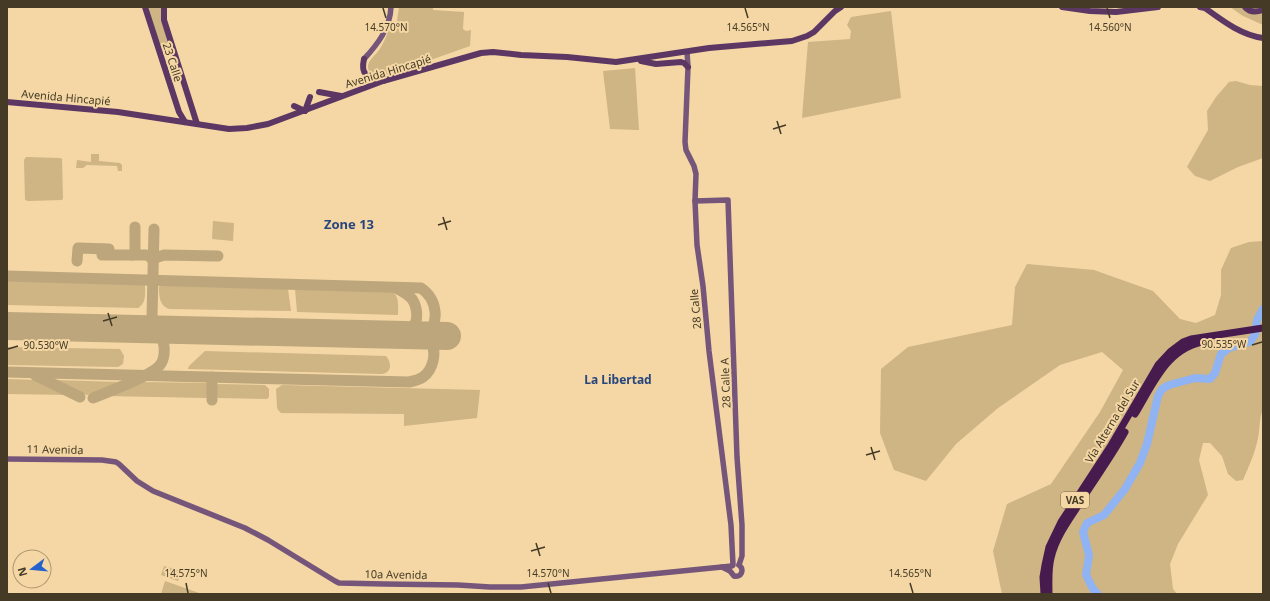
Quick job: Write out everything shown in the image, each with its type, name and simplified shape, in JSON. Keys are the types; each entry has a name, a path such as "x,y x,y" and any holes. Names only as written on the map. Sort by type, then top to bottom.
{"highway":[{"name":"Vía Alterna del Sur","path":"1049,594 1048,577 1051,557 1055,546 1066,525 1115,450 1150,384 1170,360 1201,339 1263,328"},
{"name":"Vía Alterna del Sur","path":"1237,333 1263,332"},
{"name":"Vía Alterna del Sur","path":"1044,594 1043,577 1053,538 1061,522 1132,416"}],"main road":[{"name":"23 Calle","path":"145,7 178,112 185,122"},
{"name":"23 Calle","path":"164,7 164,20 197,124"},
{"path":"383,81 365,74 363,69 364,59 378,44 385,32 391,7"},
{"name":"Avenida Hincapié","path":"7,102 118,112 229,129 247,128 268,124 383,81 488,52 543,57 567,57 600,62 633,61 709,48 800,39 814,32 841,7"},
{"path":"1062,7 1090,11 1116,12 1158,7"},
{"path":"1200,7 1205,8 1239,31 1248,35 1263,38"},
{"path":"1245,7 1247,10 1252,11 1263,10"},
{"path":"161,56 174,52"},
{"name":"28 Calle","path":"687,52 688,67 685,142 686,150 695,169 697,245 703,286 708,351 731,525 733,567"},
{"path":"633,61 656,64 681,62 688,67"},
{"path":"319,92 341,96"},
{"path":"294,106 305,111 310,97"},
{"path":"171,120 176,117 178,112"},
{"name":"28 Calle A","path":"695,201 728,200 737,456 742,525 742,556 733,567"},
{"name":"11 Avenida","path":"7,459 102,460"},
{"name":"10a Avenida","path":"102,460 116,462 137,481 153,491 263,537 339,583 521,587 733,567"}],"shaded area":[{"path":"148,7 161,7 170,50 162,52"},
{"path":"399,7 433,7 433,10 464,12 463,29 466,31 471,30 470,46 391,74 373,76 369,71 368,64 379,51 390,26 396,28"},
{"path":"1230,7 1263,7 1263,25 1243,16"},
{"path":"891,11 901,98 802,118 808,42 850,39 851,31 847,25 851,17"},
{"path":"635,68 639,130 610,129 603,71"},
{"path":"1236,81 1250,85 1263,86 1263,158 1238,167 1210,181 1195,176 1187,167 1208,130 1207,111 1216,97 1229,82"},
{"path":"91,154 99,154 99,161 120,163 122,165 122,171 118,171 117,166 87,165 83,168 76,168 77,160 91,162"},
{"path":"26,157 62,159 62,200 25,200 24,160"},
{"path":"213,221 234,223 233,241 212,239"},
{"path":"1263,241 1263,409 1257,444 1243,480 1236,481 1228,474 1222,456 1210,443 1203,443 1199,460 1208,495 1178,544 1170,564 1173,589 1177,594 1002,594 993,551 1007,504 1051,484 1100,412 1123,370 1102,352 1060,365 998,408 956,444 926,481 894,470 880,433 881,369 908,347 1012,325 1015,287 1027,264 1094,270 1153,291 1180,319 1196,323 1215,315 1221,295 1221,270 1231,248 1249,242"},
{"path":"7,281 145,283 145,297 143,303 138,308 7,305"},
{"path":"162,285 288,289 291,311 169,309 161,303 160,300 159,287"},
{"path":"295,289 391,291 397,298 398,315 297,312"},
{"path":"7,347 120,349 124,356 123,364 118,367 7,365"},
{"path":"205,351 386,356 390,367 387,372 381,374 188,369 189,366"},
{"path":"7,379 39,380 70,395 7,394"},
{"path":"55,380 121,382 87,395 56,383"},
{"path":"139,382 208,383 209,395 206,398 105,396"},
{"path":"218,384 265,385 269,389 269,397 267,399 218,398 216,395 216,386"},
{"path":"282,385 480,390 477,418 404,426 404,414 281,413 277,407 276,389"},
{"path":"164,566 182,571 178,581 161,575"},
{"path":"165,581 202,594 161,594"}],"waterway":[{"path":"1098,594 1093,589 1086,575 1089,555 1083,532 1087,523 1104,515 1125,489 1140,463 1147,444 1158,396 1162,389 1169,385 1195,378 1210,379 1215,373 1221,354 1229,348 1250,342 1255,335 1257,320 1263,309"}],"taxiway":[{"path":"132,255 135,252 135,227"},
{"path":"146,329 152,318 154,229"},
{"path":"77,261 78,248 109,249"},
{"path":"102,249 102,255 146,255 153,260 164,255 218,256"},
{"path":"7,276 421,288 431,298 435,311 433,325 425,336 431,341 433,346 434,356 432,366 423,377 409,382 7,372"},
{"path":"396,288 410,297 414,302 416,309 417,317 415,324 404,335"},
{"path":"93,398 139,379 162,363 164,357 164,344 152,318"},
{"path":"164,342 167,333 171,330"},
{"path":"35,375 80,397"},
{"path":"212,377 212,400"}],"runway":[{"path":"7,326 447,336"}],"district":[{"name":"Zone 13","path":"349,224"},
{"name":"La Libertad","path":"618,379"}]}
